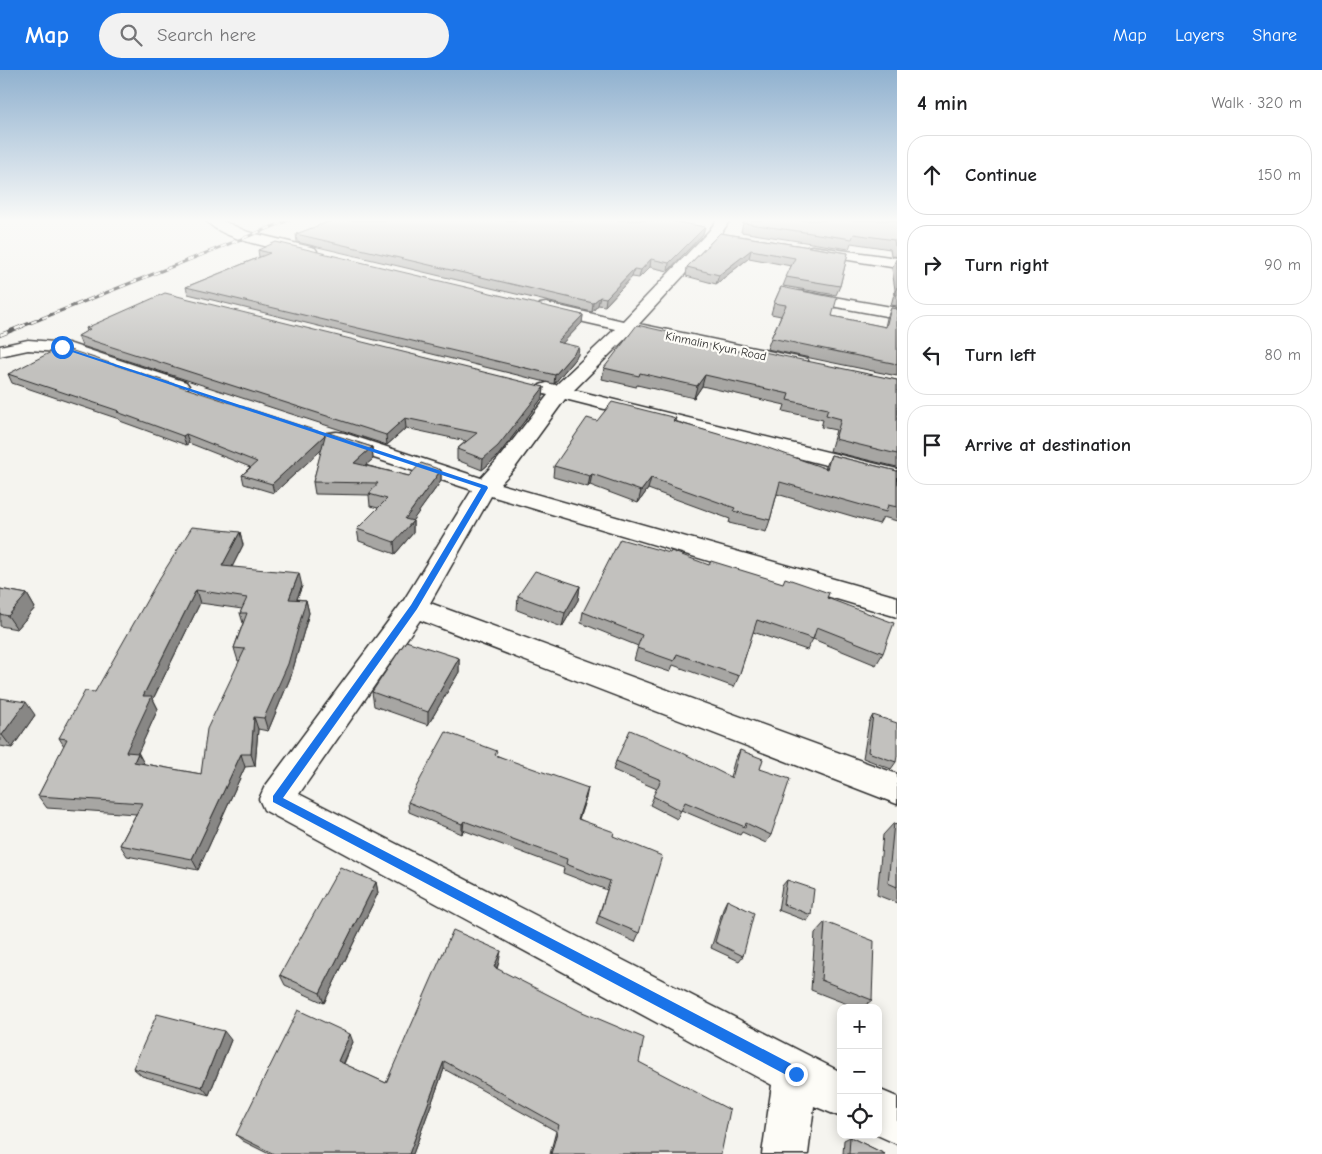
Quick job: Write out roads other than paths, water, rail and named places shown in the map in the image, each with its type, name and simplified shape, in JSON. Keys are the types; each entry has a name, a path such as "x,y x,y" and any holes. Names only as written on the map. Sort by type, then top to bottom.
{"street":[{"path":"680,271 628,327 560,392 506,464 485,488 414,607 276,799 796,1074 839,1094"},
{"path":"781,292 897,313"},
{"name":"Kinmalin Kyun Road","path":"532,304 628,327 820,368"},
{"path":"0,351 28,345 62,347 203,394"},
{"path":"531,385 897,476"},
{"path":"316,431 485,488 897,607"},
{"path":"414,607 897,789"},
{"path":"785,1154 796,1074"},
{"path":"882,1114 897,1121"}],"railway":[{"path":"20,327 162,271"},
{"path":"0,335 23,326"}]}
